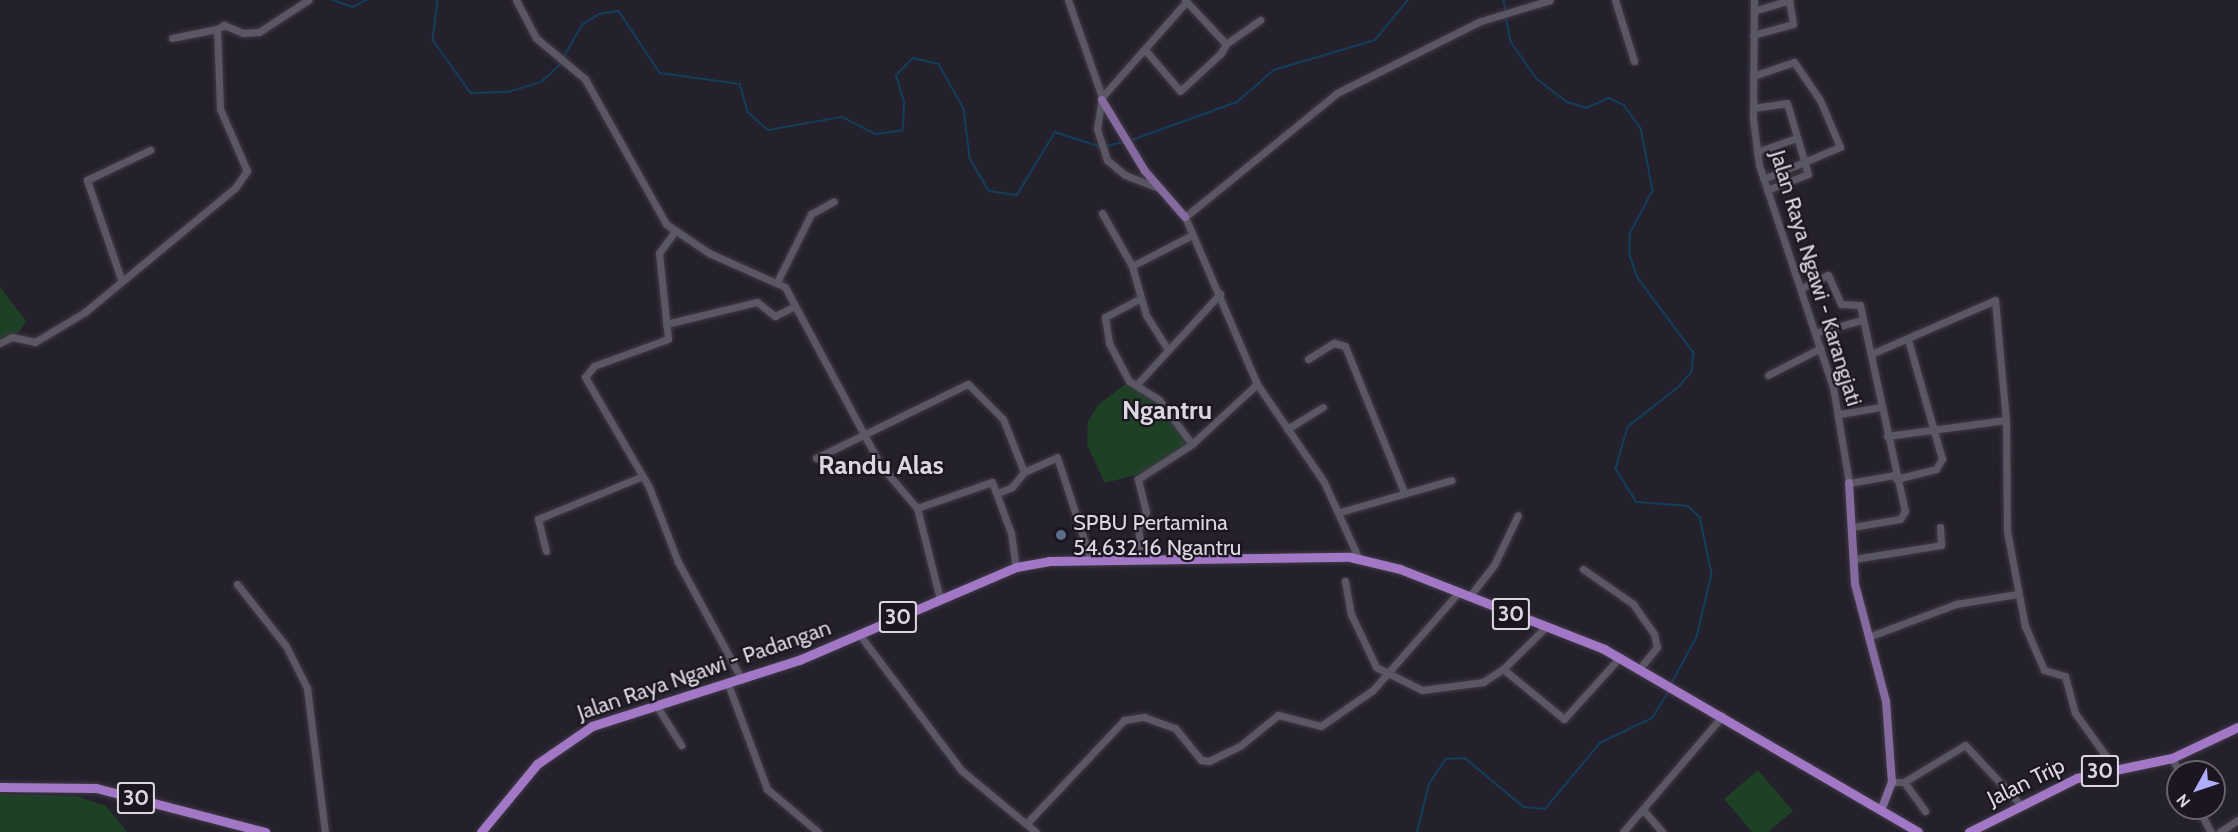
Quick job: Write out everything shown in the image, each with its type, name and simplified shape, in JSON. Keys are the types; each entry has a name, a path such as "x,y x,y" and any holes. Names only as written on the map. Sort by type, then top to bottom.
{"highway":[{"name":"Jalan Raya Ngawi - Padangan","path":"487,830 553,750 592,726 658,708 742,680 859,634 1016,567 1091,561 1359,557 1469,597 1620,657 1722,716"},
{"name":"30","path":"1722,716 1916,831"},
{"name":"Jalan Trip","path":"1969,832 2019,803 2114,767 2172,758 2238,727"},
{"name":"30","path":"0,787 96,788 265,832"}],"main road":[{"path":"1102,99 1119,121 1141,164 1185,217"},
{"name":"Jalan Raya Ngawi - Karangjati","path":"1849,483 1854,559 1868,637 1886,701 1892,782"},
{"path":"1881,810 1892,782"}],"street":[{"path":"172,38 217,29 224,25 243,33 259,32 308,0"},
{"path":"516,0 536,38 566,58 585,79 657,212 675,231 709,253 777,282 795,306 891,481 917,508 940,599"},
{"path":"1068,0 1102,99 1098,135 1107,160 1125,175 1161,189"},
{"path":"1359,557 1340,512 1257,384 1185,217 1337,93 1501,14 1516,12 1550,0"},
{"path":"1615,0 1634,61"},
{"name":"Jalan Raya Ngawi - Karangjati","path":"1754,0 1753,108 1757,152 1763,179 1802,288 1840,414 1849,483"},
{"path":"1753,35 1793,24 1789,0 1754,11"},
{"path":"1102,99 1146,51 1186,1 1226,45"},
{"path":"1146,51 1180,91 1226,45 1260,20"},
{"path":"0,343 42,339 86,312 121,279 211,213 246,173 220,109 217,29"},
{"path":"1753,76 1794,62 1820,100 1839,149 1763,179"},
{"path":"1753,108 1785,101 1808,177 1767,190"},
{"path":"1757,152 1796,138"},
{"path":"121,279 87,180 150,150"},
{"path":"777,282 811,214 834,201"},
{"path":"1102,213 1132,266 1139,299 1168,350"},
{"path":"675,231 658,254 666,324 665,342 615,358 585,374 643,476 678,562 742,680"},
{"path":"1132,266 1192,235"},
{"path":"1802,288 1829,276 1839,303 1858,302 1871,354 1902,518 1852,527"},
{"path":"1139,382 1220,294"},
{"path":"1139,299 1103,321 1125,375 1139,382 1192,444"},
{"path":"1871,354 1908,340 1995,300 2006,420 2007,531 2017,594 2044,670 2065,676 2075,713 2114,767"},
{"path":"666,324 757,302 775,316 795,306"},
{"path":"1815,333 1862,320"},
{"path":"1849,483 1895,477 1940,465 1934,430 1908,340"},
{"path":"1308,359 1334,343 1345,346 1404,492"},
{"path":"1768,375 1821,348"},
{"path":"1143,560 1138,529 1146,512 1138,479 1192,444 1257,384"},
{"path":"816,458 866,436 920,403 972,385 1003,419 1024,472"},
{"path":"1287,429 1323,407"},
{"path":"1840,414 1881,407"},
{"path":"1887,436 2006,420"},
{"path":"998,493 1012,488 1024,472 1050,458 1059,459 1091,561"},
{"path":"546,551 538,519 643,476"},
{"path":"1340,512 1452,480"},
{"path":"917,508 988,481 998,493 1016,567"},
{"path":"1469,597 1494,565 1518,515"},
{"path":"1854,559 1941,545 1940,527"},
{"path":"1583,569 1633,604 1654,634 1657,647 1640,668"},
{"path":"1346,581 1351,614 1376,667 1387,674 1434,691 1483,682 1503,669 1546,627"},
{"path":"237,584 286,646 307,688 325,832"},
{"path":"1027,823 1124,720 1144,717 1175,728 1201,760 1209,761 1240,746 1278,715 1321,726 1363,699 1458,593"},
{"path":"1868,637 1956,604 2017,594"},
{"path":"859,634 961,770 1036,832"},
{"path":"1503,669 1564,719 1620,657"},
{"path":"728,684 767,789 818,832"},
{"path":"658,708 681,745"},
{"path":"1623,832 1644,811 1722,716"},
{"path":"1892,782 1904,782 1965,745 2019,803"},
{"path":"1904,782 1925,811"},
{"path":"1644,811 1662,832"},
{"path":"2220,832 2238,820"}],"green space":[{"path":"0,287 26,321 20,331 0,339"},
{"path":"1124,385 1137,386 1156,403 1188,443 1139,474 1105,483 1087,445 1088,421 1098,405"},
{"path":"1758,770 1793,811 1768,832 1752,832 1724,799"},
{"path":"0,794 76,796 106,806 127,832 0,832"}],"waterway":[{"path":"333,0 353,7 367,0"},
{"path":"438,0 433,40 471,93 508,92 541,82 562,63"},
{"path":"1132,140 1237,102 1274,70 1375,40 1408,0"},
{"path":"1504,0 1506,11"},
{"path":"563,58 582,25 599,14 619,11 660,73 740,84 748,112 768,130 842,117 876,134 903,130 904,102 896,75 913,58 939,64 964,109 970,158 989,191 1017,195 1055,132 1101,147"},
{"path":"1506,16 1511,42 1537,79 1568,102 1586,108 1609,98 1624,105 1641,128 1653,191 1630,234 1630,255 1638,278 1694,353 1692,372 1678,388 1628,427 1616,469 1637,502 1688,506 1700,517 1712,574 1697,637 1671,685"},
{"path":"1106,146 1124,142"},
{"path":"1417,832 1429,784 1446,759 1465,758 1524,807 1545,809 1600,743 1652,718 1668,692"}],"place":[{"name":"SPBU Pertamina 54.632.16 Ngantru","path":"1061,535"}],"district":[{"name":"Ngantru","path":"1167,411"},
{"name":"Randu Alas","path":"881,466"}]}
